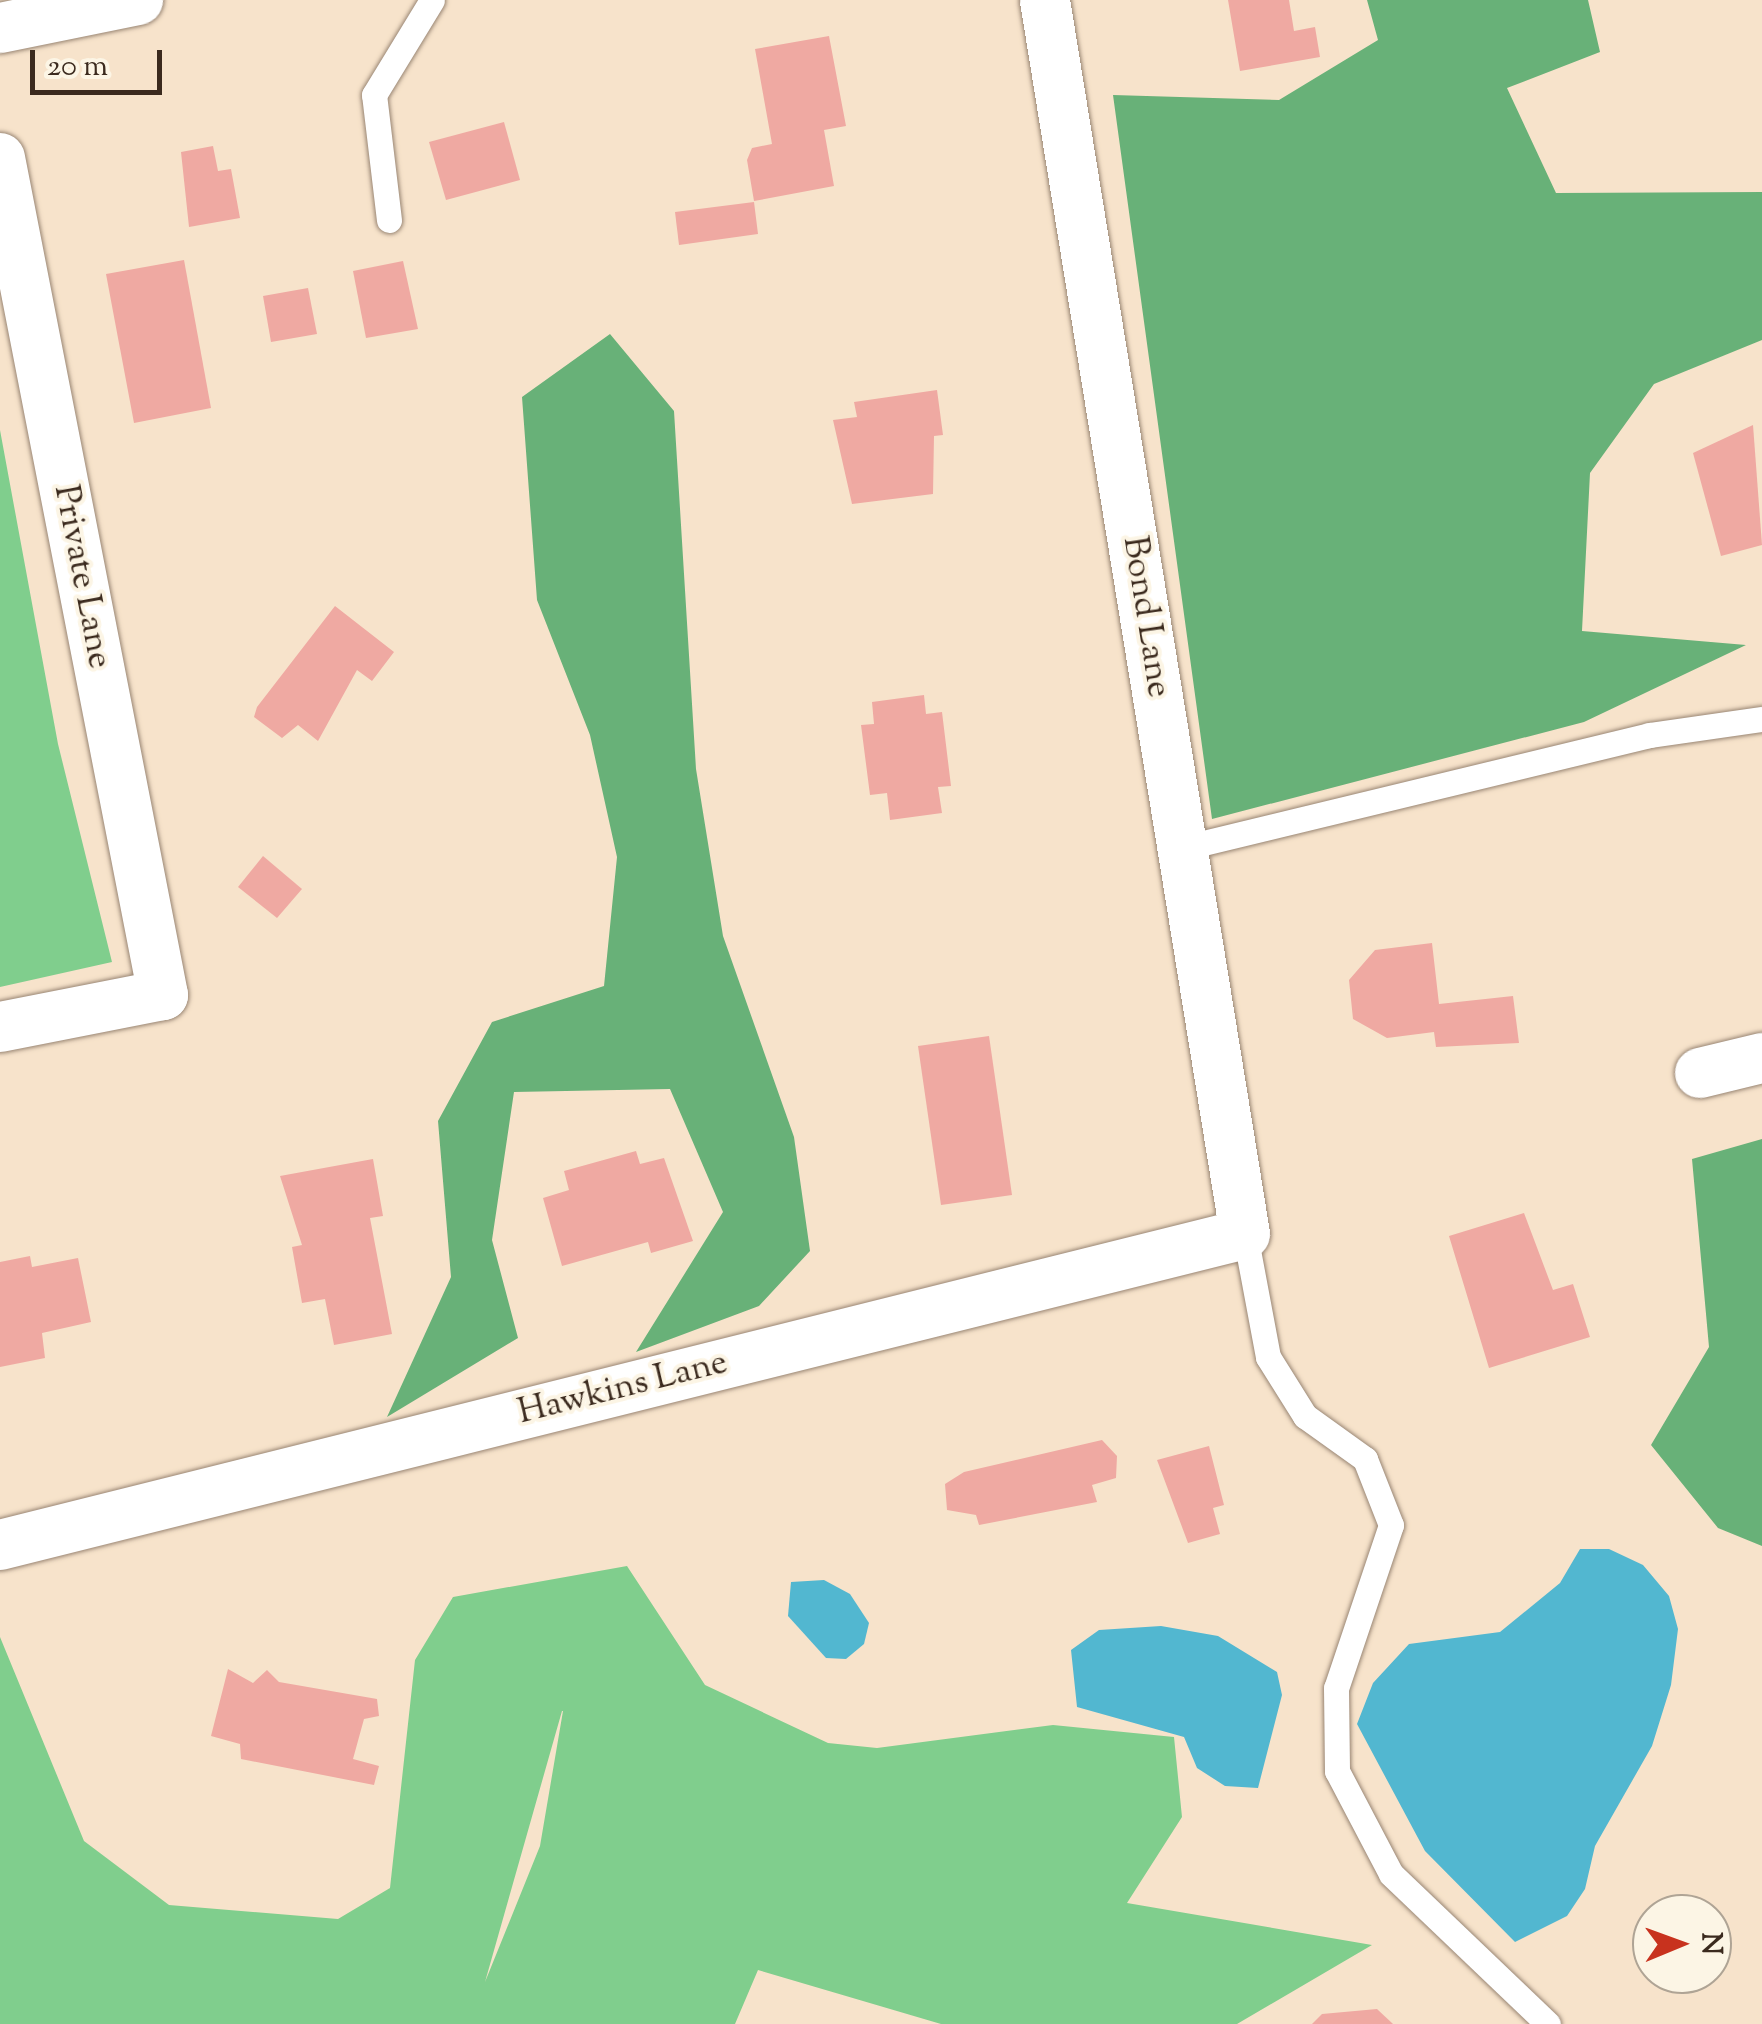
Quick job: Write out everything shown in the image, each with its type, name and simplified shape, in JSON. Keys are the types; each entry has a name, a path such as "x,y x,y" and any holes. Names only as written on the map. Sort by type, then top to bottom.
{"street":[{"path":"0,28 138,0"},
{"name":"Bond Lane","path":"1046,0 1245,1234"},
{"name":"Private Lane","path":"0,158 163,996 0,1028"},
{"path":"1700,1072 1762,1058"},
{"name":"Hawkins Lane","path":"0,1544 1245,1234"}],"lane":[{"path":"389,220 374,95 432,0"},
{"path":"1183,848 1648,735 1762,718"},
{"path":"1245,1234 1268,1357 1305,1416 1365,1459 1391,1525 1336,1688 1337,1771 1391,1874 1548,2024"}],"green space":[{"path":"1367,0 1588,0 1600,52 1507,88 1556,193 1762,192 1762,340 1654,384 1590,473 1582,631 1746,645 1584,722 1212,819 1113,95 1279,100 1378,40"},
{"path":"610,334 674,411 696,769 723,936 794,1137 810,1251 759,1306 636,1352 723,1212 670,1089 514,1092 492,1240 518,1338 387,1417 451,1277 438,1121 492,1022 604,986 617,857 590,735 537,600 522,397"},
{"path":"0,430 58,744 112,962 0,987"},
{"path":"1762,1139 1762,1546 1718,1528 1651,1445 1709,1347 1692,1159"},
{"path":"627,1566 705,1685 828,1743 877,1748 1053,1725 1174,1737 1182,1817 1127,1903 1372,1945 1237,2024 941,2024 758,1970 735,2024 0,2024 0,1637 84,1841 169,1905 338,1919 390,1888 415,1660 453,1597","holes":["563,1711 540,1846 485,1982"]}],"water":[{"path":"1580,1549 1609,1549 1643,1565 1669,1596 1678,1629 1671,1685 1652,1746 1595,1846 1585,1889 1567,1916 1515,1942 1425,1851 1357,1724 1373,1683 1409,1644 1500,1632 1560,1583"},
{"path":"824,1580 850,1594 869,1623 864,1644 846,1659 826,1658 788,1616 791,1582"},
{"path":"1161,1626 1218,1636 1277,1672 1282,1695 1258,1788 1225,1786 1197,1768 1184,1737 1077,1707 1071,1650 1099,1630"}],"building":[{"path":"1228,0 1289,0 1294,31 1315,27 1320,57 1240,71"},
{"path":"829,36 846,126 824,130 834,186 754,201 747,160 752,148 772,144 755,49"},
{"path":"504,122 520,180 446,200 429,142"},
{"path":"213,146 218,171 231,169 240,218 189,227 181,152"},
{"path":"754,202 758,234 679,245 675,212"},
{"path":"184,260 211,408 134,423 106,274"},
{"path":"403,261 418,329 366,338 353,271"},
{"path":"308,288 317,334 271,342 263,296"},
{"path":"937,390 943,435 934,436 933,494 852,504 833,420 857,417 854,402"},
{"path":"1753,425 1762,545 1721,556 1693,453"},
{"path":"335,606 394,652 372,681 357,670 318,741 298,725 282,738 254,717 257,707"},
{"path":"924,695 926,714 942,712 951,786 938,787 942,813 890,820 887,793 870,795 861,725 874,724 872,702"},
{"path":"263,856 302,889 277,918 238,887"},
{"path":"1432,943 1439,1004 1513,996 1519,1043 1436,1047 1434,1032 1387,1038 1353,1019 1349,980 1375,950"},
{"path":"989,1036 1012,1195 941,1205 918,1046"},
{"path":"636,1151 640,1164 664,1158 693,1241 651,1253 648,1242 562,1266 543,1198 569,1190 564,1171"},
{"path":"373,1159 383,1216 370,1218 392,1334 334,1345 325,1299 302,1303 292,1247 302,1245 280,1176"},
{"path":"1524,1213 1553,1290 1573,1284 1590,1337 1489,1368 1449,1236"},
{"path":"30,1256 32,1267 78,1258 91,1322 42,1333 45,1358 0,1367 0,1262"},
{"path":"1102,1440 1117,1456 1116,1478 1092,1485 1097,1502 979,1525 976,1515 947,1510 945,1484 964,1472"},
{"path":"1209,1446 1224,1505 1213,1508 1220,1534 1188,1543 1157,1460"},
{"path":"228,1669 253,1683 267,1670 279,1682 377,1699 379,1716 364,1719 353,1759 379,1766 374,1785 241,1759 240,1744 211,1736"},
{"path":"1377,2009 1393,2024 1312,2024 1322,2014"}]}
